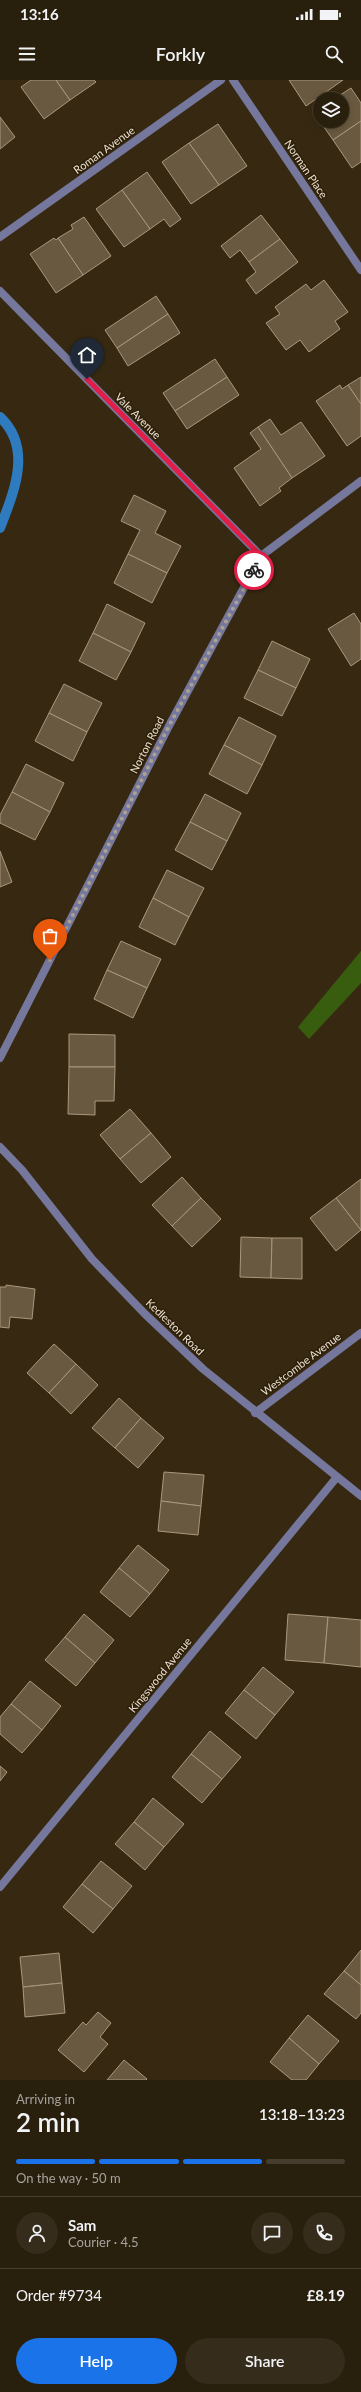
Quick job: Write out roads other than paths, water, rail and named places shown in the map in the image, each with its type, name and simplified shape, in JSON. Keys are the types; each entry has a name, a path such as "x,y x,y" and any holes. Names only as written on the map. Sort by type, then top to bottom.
{"street":[{"name":"Roman Avenue","path":"0,238 221,80"},
{"name":"Norman Place","path":"233,80 361,270"},
{"name":"Vale Avenue","path":"0,291 261,556"},
{"name":"Norton Road","path":"0,1058 170,724 261,556 361,481"},
{"name":"Kedleston Road","path":"0,1146 22,1170 92,1259 139,1309 203,1370 361,1496"},
{"name":"Westcombe Avenue","path":"255,1413 361,1333"},
{"name":"Kingswood Avenue","path":"0,1887 337,1477"}],"waterway":[{"path":"0,417 10,429 16,442 18,456 18,471 15,485 0,528"}]}
